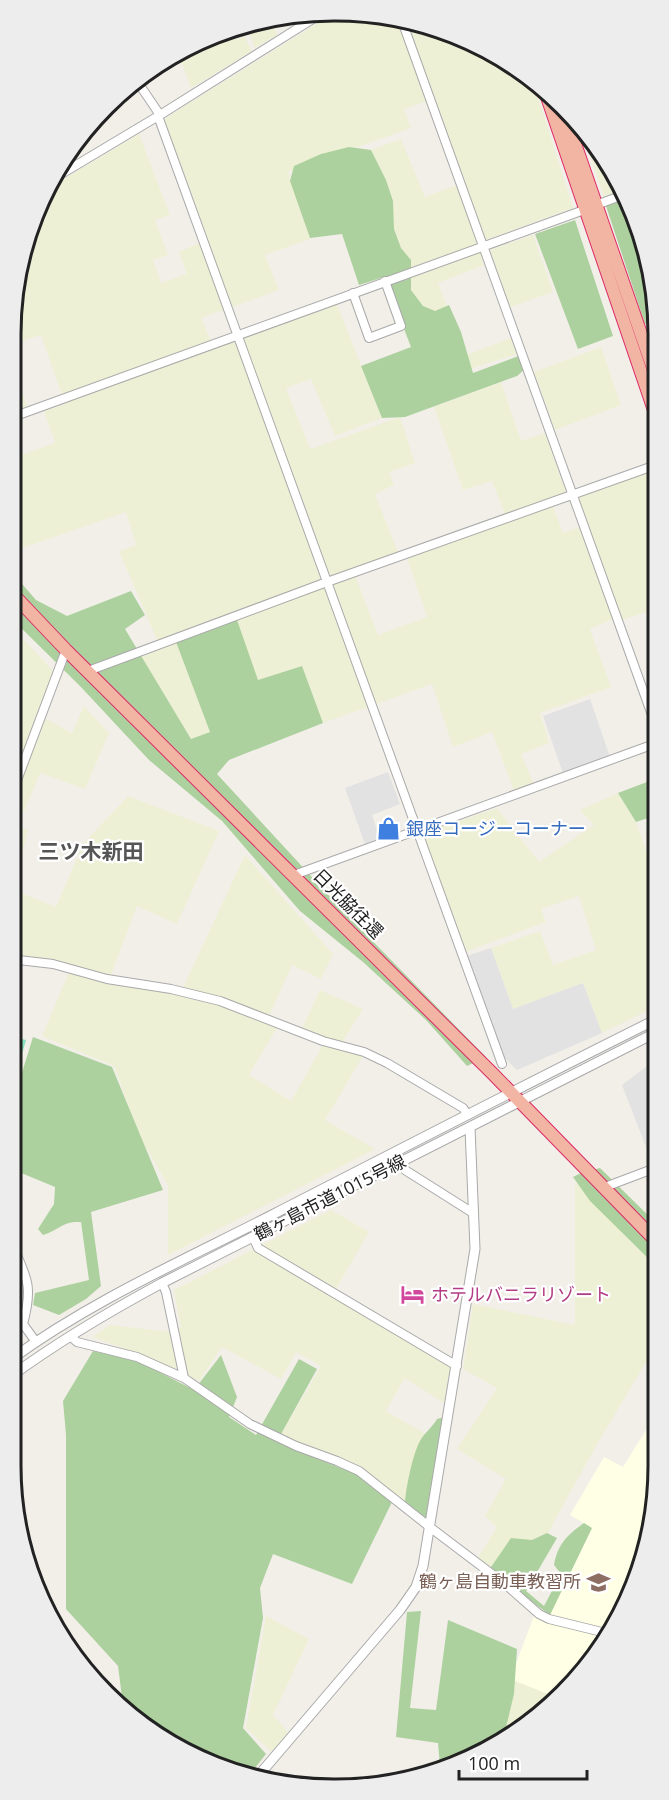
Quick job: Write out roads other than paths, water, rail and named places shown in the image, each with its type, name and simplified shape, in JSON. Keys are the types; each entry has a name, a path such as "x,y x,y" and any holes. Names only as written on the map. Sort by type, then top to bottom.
{"highway":[{"path":"552,109 648,357"},
{"path":"567,125 590,208 648,391"},
{"name":"日光脇往還","path":"21,603 520,1101 648,1232"}],"street":[{"path":"68,170 307,23"},
{"path":"405,29 648,704"},
{"path":"142,88 159,116 502,1064"},
{"path":"21,414 617,198"},
{"path":"353,293 369,338 401,326 385,281"},
{"path":"88,671 327,582 648,468"},
{"path":"21,770 66,650"},
{"path":"294,875 648,746"},
{"path":"21,960 53,964 107,979 171,989 220,1001 323,1041 364,1052 463,1108 468,1115"},
{"name":"鶴ヶ島市道1015号線","path":"21,1352 146,1279 648,1023"},
{"name":"鶴ヶ島市道1015号線","path":"21,1369 115,1308 162,1283 648,1037"},
{"path":"263,1770 400,1610 416,1587 423,1566 475,1249 470,1128"},
{"path":"401,1162 405,1170 473,1213"},
{"path":"605,1187 648,1171"},
{"path":"253,1238 258,1248 457,1366"},
{"path":"21,1265 30,1290 23,1324 36,1342"},
{"path":"162,1283 166,1292 184,1378"},
{"path":"70,1336 77,1342 137,1357 184,1378 250,1424 296,1446 359,1471 505,1584 539,1614 549,1619 600,1632"}],"place":[{"name":"銀座コージーコーナー","path":"388,829"},
{"name":"ホテルバニラリゾート","path":"413,1295"},
{"name":"鶴ヶ島自動車教習所","path":"599,1582"}],"district":[{"name":"三ツ木新田","path":"91,852"}]}
